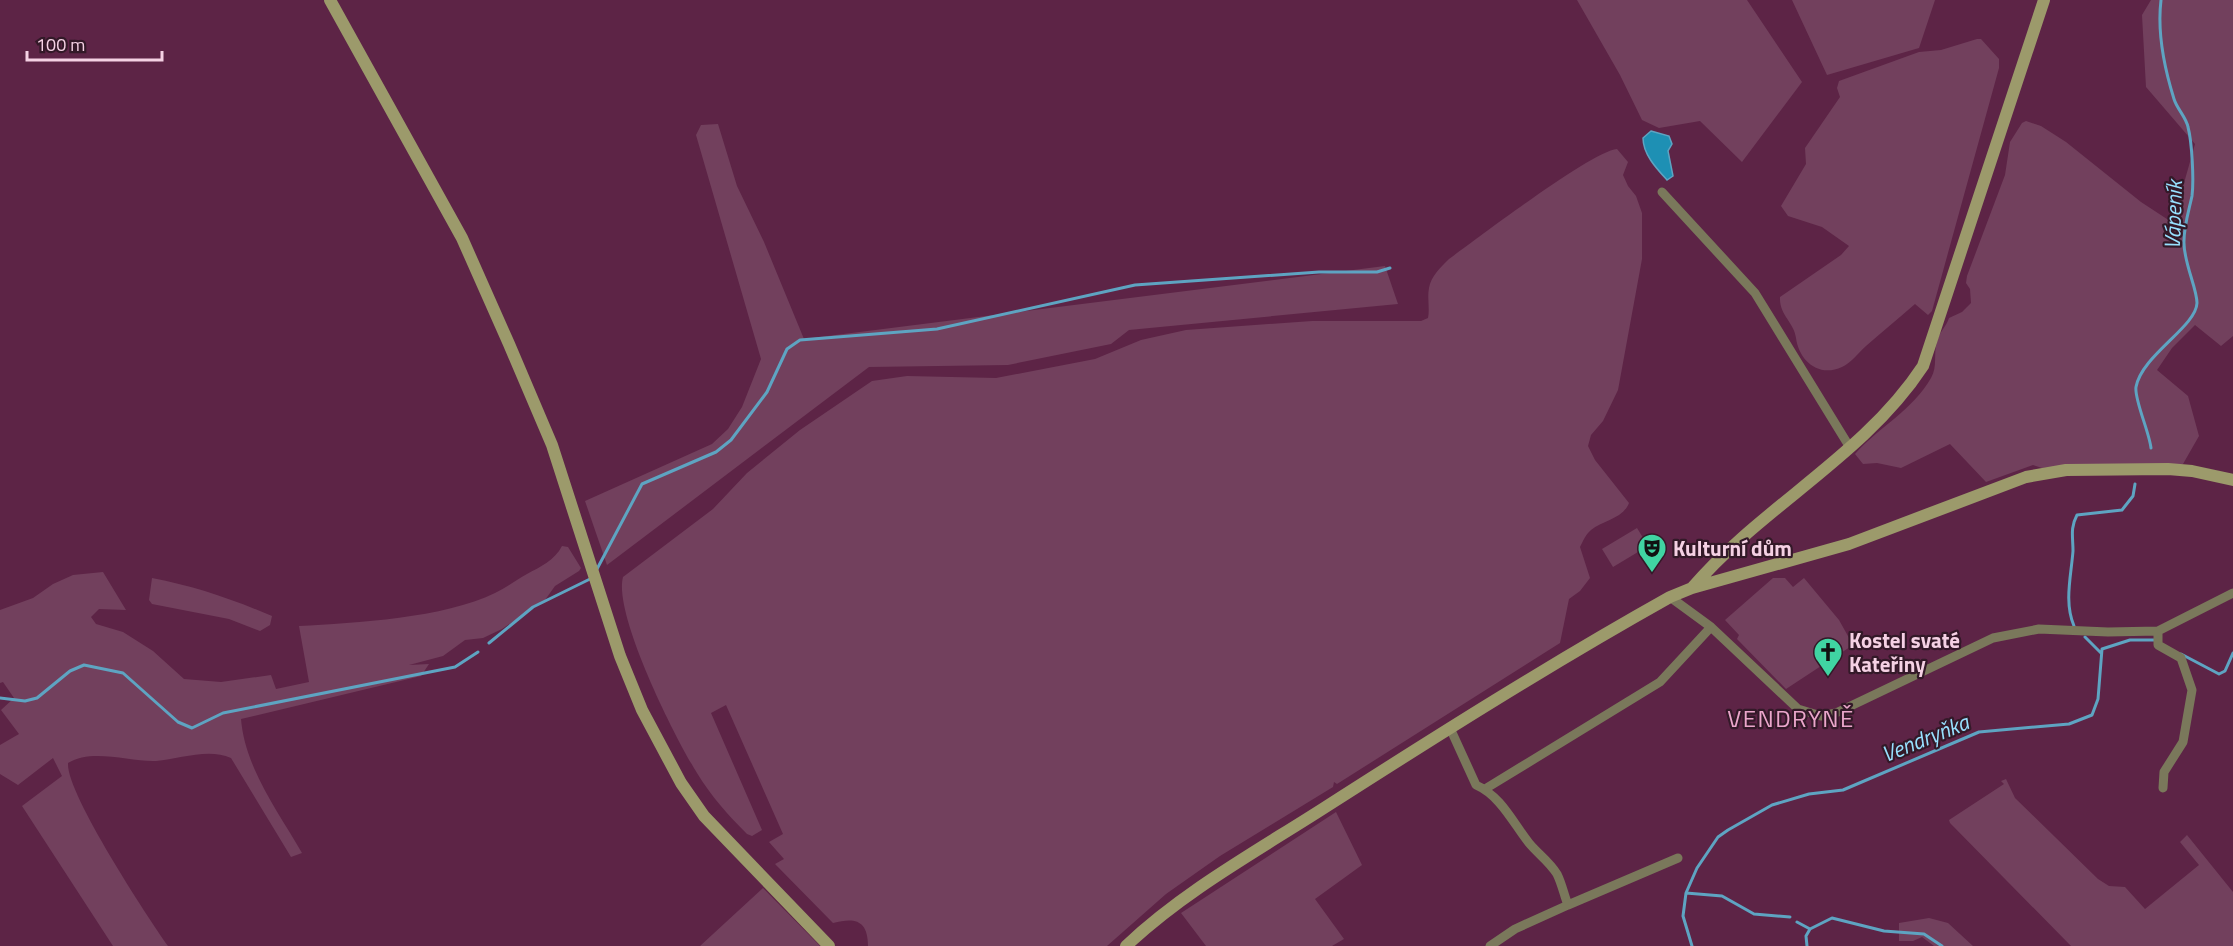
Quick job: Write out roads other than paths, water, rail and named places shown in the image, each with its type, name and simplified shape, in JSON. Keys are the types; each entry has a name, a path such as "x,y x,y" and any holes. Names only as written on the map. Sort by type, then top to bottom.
{"street":[{"path":"330,0 462,238 509,344 552,445 620,656 653,731 681,783 704,816 829,946"},
{"path":"1692,588 1708,569 1849,446 1903,394 1923,366 2044,0"},
{"path":"1662,192 1755,293 1849,446"},
{"path":"1126,946 1181,902 1450,728 1597,638 1670,597 1692,588 1849,544 2015,480 2047,472 2168,469 2192,471 2233,480"},
{"path":"1670,597 1711,627 1798,709 1821,716 1836,713 1993,638 2039,629 2108,632 2158,631 2233,593"},
{"path":"1485,789 1660,682 1711,627"},
{"path":"2158,631 2158,645 2181,658 2192,690 2183,742 2164,772 2163,788"},
{"path":"1450,728 1476,785 1485,789 1510,816 1530,844 1548,861 1557,875 1568,905"},
{"path":"1490,946 1515,929 1678,858"}],"water":[{"path":"1651,131 1669,136 1672,144 1668,151 1673,176 1667,180 1645,150 1643,138"}],"waterway":[{"name":"Vápeník","path":"2151,448 2137,399 2136,387 2140,375 2148,364 2188,322 2197,303 2184,249 2185,230 2193,189 2191,142 2187,123 2174,99 2164,62 2160,25 2161,0"},
{"path":"597,569 642,484 716,452 731,440 767,392 787,349 800,340 937,329 1135,285 1319,272 1377,272 1390,268"},
{"name":"Vápeník","path":"2074,626 2069,599 2073,528 2077,515 2122,510 2133,496 2135,484"},
{"path":"489,643 533,607 590,579"},
{"name":"Vápeník","path":"2085,637 2101,653"},
{"name":"Vendryňka","path":"1692,946 1683,916 1686,893 1697,868 1718,837 1728,830 1772,805 1809,794 1843,790 1979,732 2069,724 2092,715 2098,699 2102,649 2130,640 2157,640"},
{"path":"0,698 25,701 37,698 70,671 84,665 123,673 178,722 192,728 223,713 455,667 478,652"},
{"name":"Vendryňka","path":"2181,654 2219,674 2225,671 2233,653"},
{"path":"1686,893 1722,896 1754,914 1790,917"},
{"path":"1797,922 1810,929 1832,918 1884,931 1924,934 1942,946"},
{"path":"1807,946 1806,936 1810,929"}],"place":[{"name":"Kulturní dům","path":"1652,574"},
{"name":"Kostel svaté Kateřiny","path":"1828,678"}],"district":[{"name":"VENDRYNĚ","path":"1791,718"}]}
